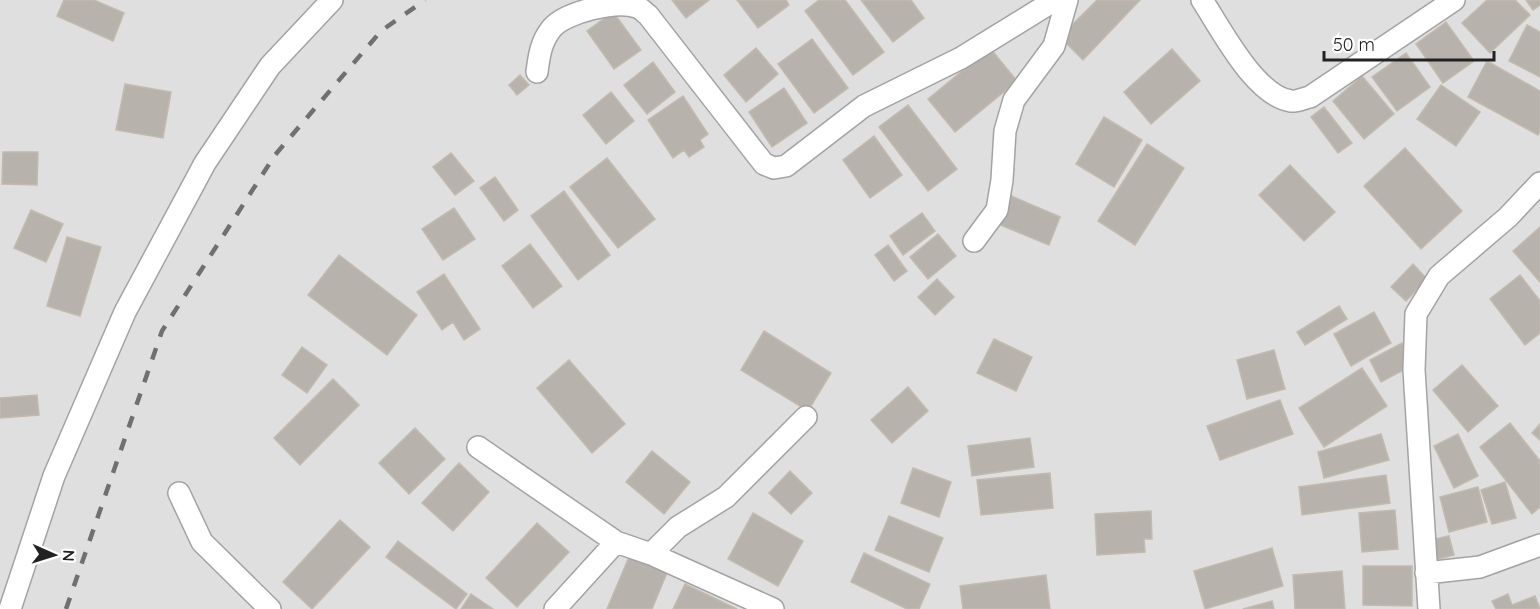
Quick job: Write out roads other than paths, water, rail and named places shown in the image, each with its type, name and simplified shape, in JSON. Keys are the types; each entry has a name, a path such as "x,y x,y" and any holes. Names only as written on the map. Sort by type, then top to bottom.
{"street":[{"path":"7,606 54,476 124,312 205,162 270,66 332,0"},
{"path":"537,72 540,48 553,27 585,9 612,4 638,3 764,164 774,168 786,166 864,106 961,58 1055,0"},
{"path":"974,241 998,210 1005,131 1014,100 1054,46 1067,0"},
{"path":"1202,0 1242,62 1268,92 1292,101 1310,97 1454,0"},
{"path":"1429,609 1414,370 1416,314 1439,276 1508,217 1540,183"},
{"path":"651,554 678,527 726,497 806,417"},
{"path":"478,447 616,542 651,554 773,609"},
{"path":"179,493 202,542 270,609"},
{"path":"555,609 616,542"},
{"path":"1426,573 1480,567 1540,545"}],"railway":[{"path":"66,609 162,331 275,155 381,31 425,0"}]}
